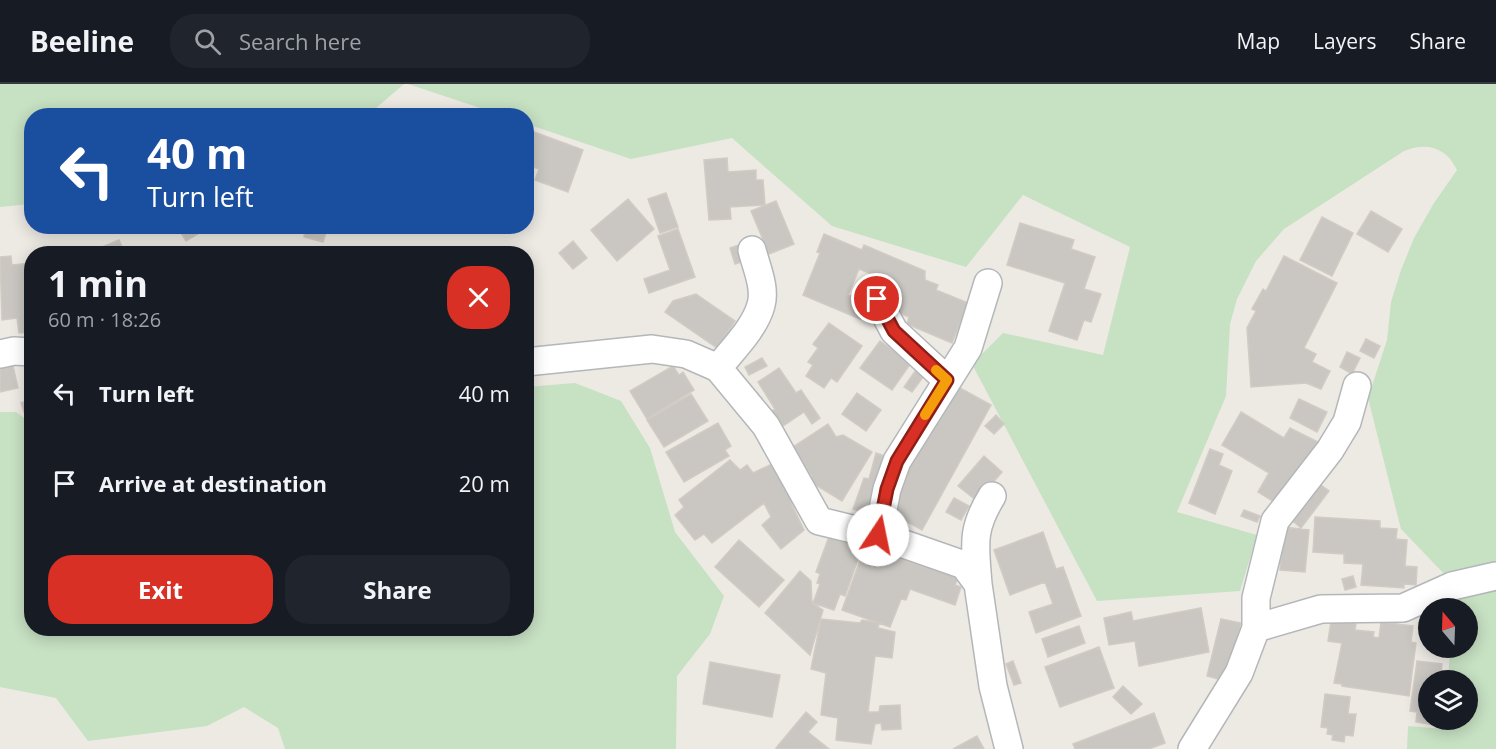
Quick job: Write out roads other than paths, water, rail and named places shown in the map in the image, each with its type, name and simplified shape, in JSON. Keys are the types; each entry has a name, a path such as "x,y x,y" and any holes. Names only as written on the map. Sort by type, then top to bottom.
{"street":[{"path":"718,368 749,327 761,306 762,288 752,250"},
{"path":"878,535 887,489 897,461 968,348 988,283"},
{"path":"877,299 894,331 947,380"},
{"path":"534,361 652,349 686,354 718,368 766,426 819,521 878,535 964,564 978,584"},
{"path":"0,354 24,352"},
{"path":"1192,749 1239,673 1256,628 1256,598 1275,520 1336,441 1347,422 1357,386"},
{"path":"992,496 978,518 975,541 978,584 993,686 1009,749"},
{"path":"1256,628 1321,609 1403,608 1452,586 1496,576"}]}
